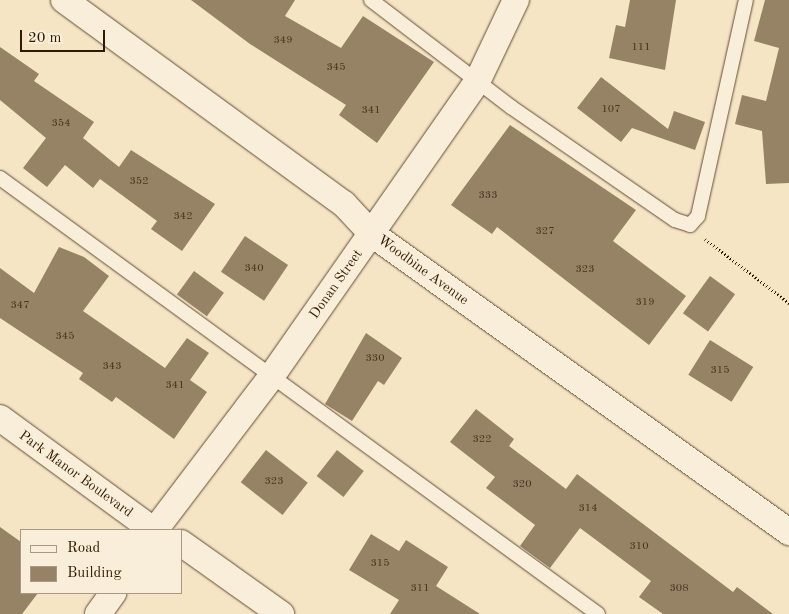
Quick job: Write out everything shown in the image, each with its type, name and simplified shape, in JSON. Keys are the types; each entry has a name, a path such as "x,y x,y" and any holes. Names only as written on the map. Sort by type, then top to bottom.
{"street":[{"name":"Woodbine Avenue","path":"64,0 344,204 372,234 789,532"},
{"name":"Donan Street","path":"155,529 271,376 477,82 516,0"},
{"name":"Park Manor Boulevard","path":"0,418 153,529"},
{"path":"182,544 281,614"},
{"path":"98,614 112,594"}],"lane":[{"path":"371,0 477,82 675,220 690,225 698,216 746,0"},
{"path":"0,178 598,614"}],"path":[{"path":"690,225 717,251 789,304"}],"building":[{"path":"191,0 295,0 285,16 341,48 363,16 434,62 377,143 339,115 346,105 250,44"},
{"path":"630,0 676,0 665,70 609,58 616,25 625,27"},
{"path":"765,0 789,0 789,183 766,184 762,131 735,124 742,95 766,101 779,48 754,41"},
{"path":"0,47 39,74 34,81 94,122 83,138 119,167 131,150 215,204 182,251 151,229 157,221 100,179 93,188 65,165 47,187 23,168 46,138 0,100"},
{"path":"601,77 668,129 674,111 705,122 695,150 632,128 621,142 577,108"},
{"path":"510,125 636,210 613,241 686,296 649,345 497,227 492,234 451,205"},
{"path":"245,236 288,265 264,301 221,272"},
{"path":"59,247 84,257 109,276 83,311 165,368 187,338 209,353 190,380 207,392 174,439 116,397 112,402 79,379 83,373 0,318 0,268 34,293"},
{"path":"194,271 224,293 207,316 177,294"},
{"path":"710,276 735,294 708,331 683,313"},
{"path":"366,333 402,358 384,385 378,381 352,421 325,404"},
{"path":"710,340 753,367 732,402 688,375"},
{"path":"476,409 514,439 509,446 566,489 577,474 733,592 737,587 773,614 663,614 639,597 651,581 580,528 550,568 520,546 535,525 486,488 495,477 450,442"},
{"path":"266,450 308,483 283,515 241,482"},
{"path":"337,450 364,471 343,497 317,476"},
{"path":"0,527 20,541 20,594 37,594 22,614 0,614"},
{"path":"371,534 399,551 406,540 448,567 436,586 480,614 390,614 399,600 349,570"}]}
